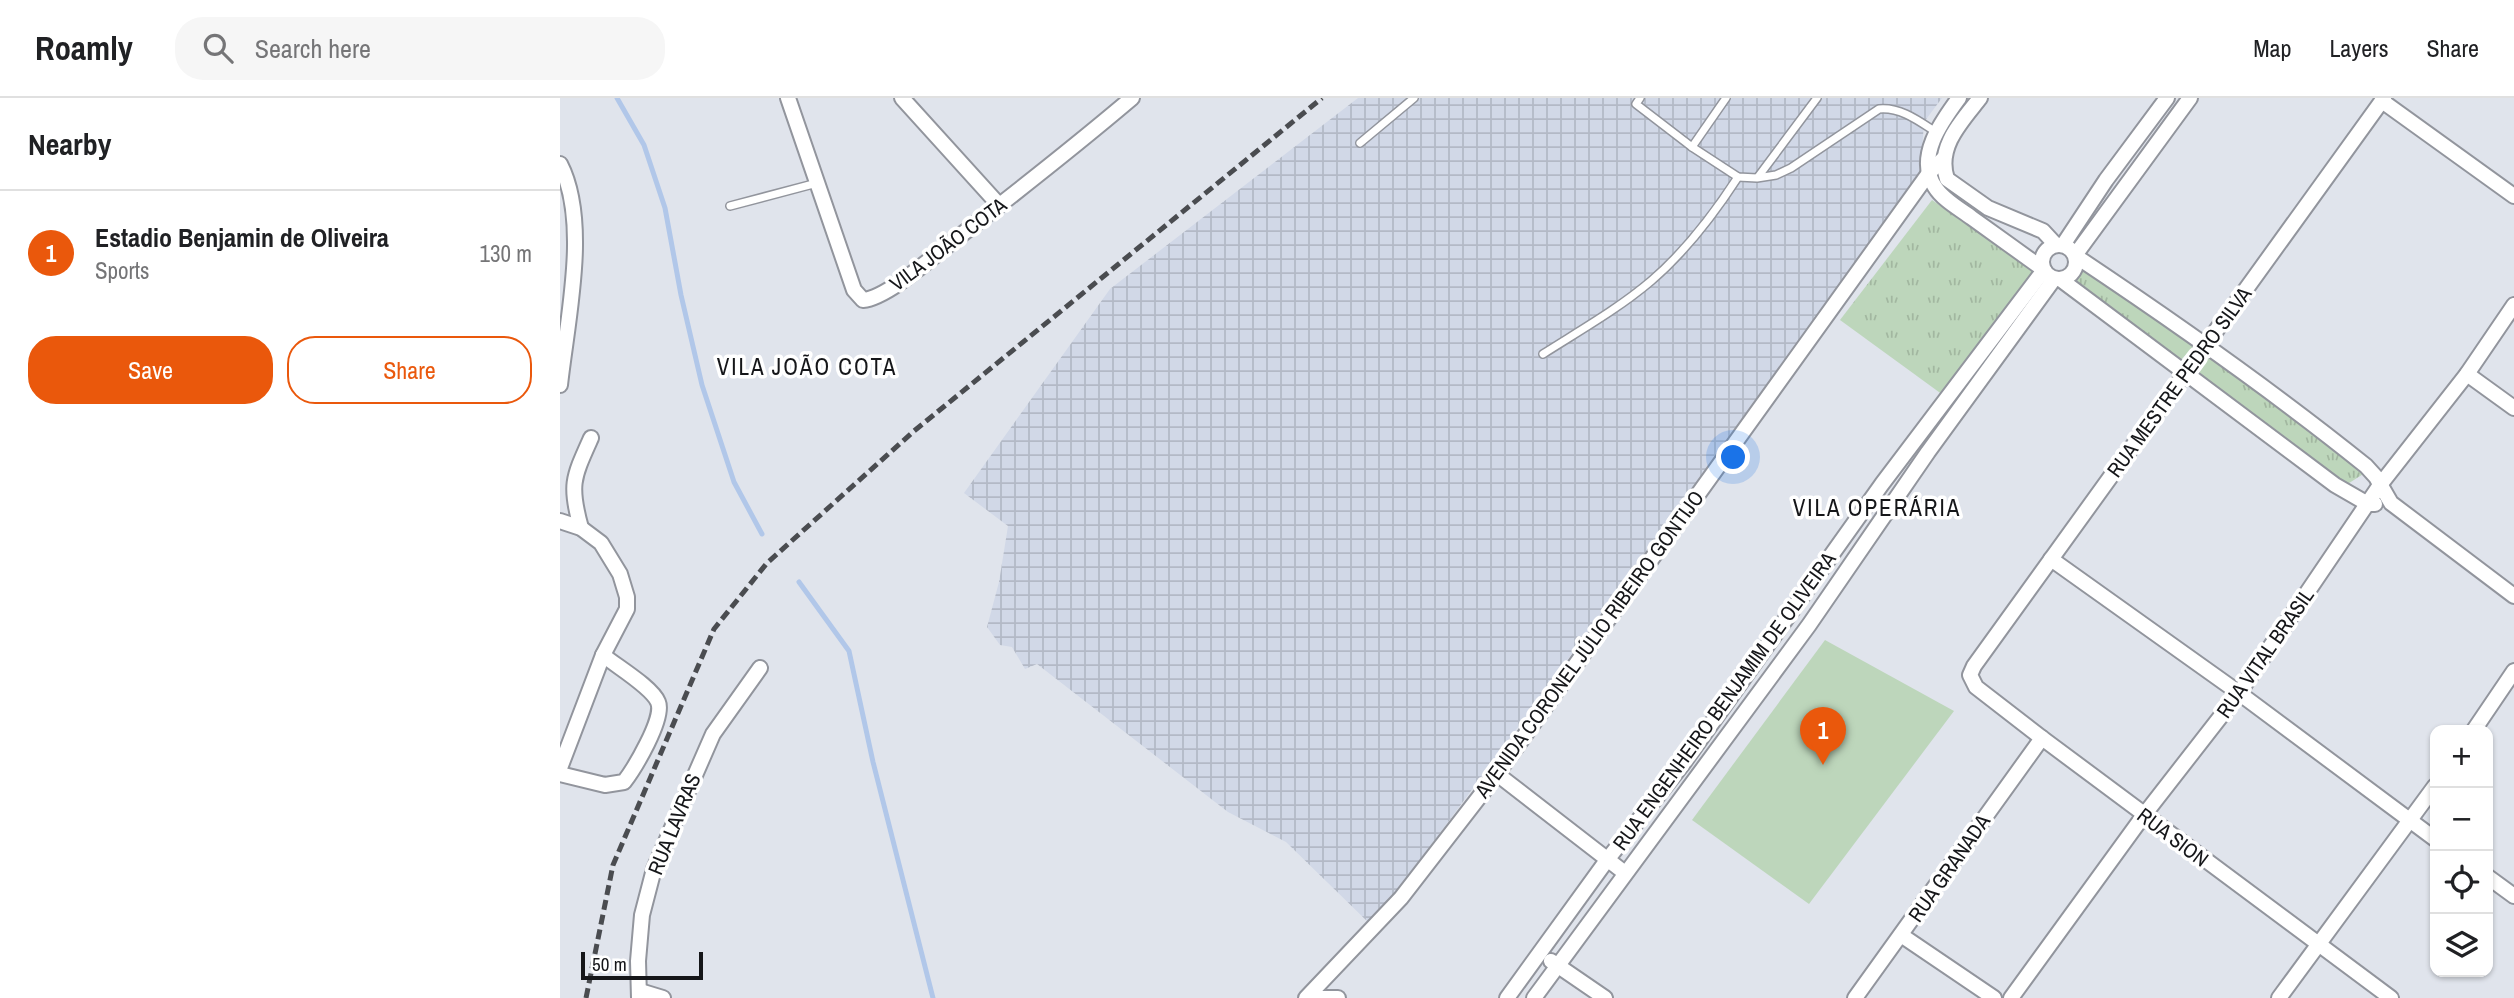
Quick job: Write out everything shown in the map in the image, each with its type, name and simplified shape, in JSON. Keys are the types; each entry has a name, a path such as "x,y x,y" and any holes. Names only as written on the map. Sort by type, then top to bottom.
{"street":[{"name":"VILA JOÃO COTA","path":"788,98 854,290 863,300 881,294 999,205 1132,98"},
{"path":"902,98 999,205"},
{"name":"AVENIDA CORONEL JÚLIO RIBEIRO GONTIJO","path":"1306,998 1401,898 1497,774 1929,173 1930,153 1936,132 1959,98"},
{"path":"1980,98 1950,140 1944,158 1947,179 1988,208 2043,231 2206,344 2366,466 2391,503 2514,596"},
{"path":"2050,274 2042,257 2050,247 2060,245 2167,98"},
{"path":"2050,274 2071,275 2077,264 2076,256 2190,98"},
{"path":"2383,100 2514,196"},
{"name":"RUA MESTRE PEDRO SILVA","path":"1974,666 2383,100"},
{"path":"1944,158 1929,173 1934,187 1947,199 2327,480 2368,504 2391,503"},
{"path":"560,164 576,218 576,250 560,385"},
{"name":"RUA ENGENHEIRO BENJAMIM DE OLIVEIRA","path":"1507,998 1607,860 1682,765 1914,442 2050,274"},
{"name":"RUA ENGENHEIRO BENJAMIM DE OLIVEIRA","path":"1534,998 1809,625 2050,274"},
{"name":"RUA VITAL BRASIL","path":"2011,998 2144,815 2239,693 2380,485 2467,374 2514,305"},
{"path":"2467,374 2514,408"},
{"path":"581,528 573,499 573,486 575,473 590,438"},
{"path":"1914,442 1928,452"},
{"path":"560,521 581,528 601,542 620,573 628,597 627,609 603,655 560,768"},
{"path":"2051,559 2239,693 2430,835"},
{"path":"560,774 605,785 624,782 634,769 660,710 658,701 651,693 603,655"},
{"name":"RUA SION","path":"1974,666 1970,675 1976,687 2318,946 2391,998"},
{"name":"RUA LAVRAS","path":"640,994 638,961 642,915 659,857 713,734 761,668"},
{"path":"2477,725 2514,671"},
{"name":"RUA GRANADA","path":"1855,998 2042,738"},
{"path":"1497,774 1625,873"},
{"path":"2279,998 2434,788"},
{"path":"2493,881 2514,896"},
{"path":"1901,935 1994,998"},
{"path":"1540,953 1605,998"},
{"path":"640,994 663,998"},
{"path":"1312,998 1338,998"}],"lane":[{"path":"1360,143 1415,98"},
{"path":"1629,98 1638,101 1692,147 1738,177 1776,175 1791,168 1879,109 1891,108 1909,115 1950,140"},
{"path":"1692,147 1726,98"},
{"path":"1757,178 1817,98"},
{"path":"1543,354 1651,281 1698,233 1738,177"},
{"path":"730,206 817,183"}],"shaded area":[{"path":"1358,98 1942,98 1924,122 1920,181 1398,890 1369,923 1286,842 1228,812 1037,664 1025,669 1012,647 1000,645 987,627 999,582 1008,526 964,493 1110,289"}],"green space":[{"path":"1932,200 2036,271 1943,395 1840,320"},
{"path":"2084,264 2195,345 2179,362 2073,284"},
{"path":"2209,349 2368,471 2346,485 2192,371"},
{"path":"1825,640 1954,711 1809,904 1692,820"}],"waterway":[{"path":"617,98 644,145 665,208 681,295 702,385 734,482 762,534"},
{"path":"799,582 849,651 873,762 933,998"}],"railway":[{"path":"586,998 613,865 714,629 767,563 914,431 1322,98"}],"place":[{"name":"Estadio Benjamin de Oliveira","path":"1823,765"}],"district":[{"name":"VILA JOÃO COTA","path":"807,366"},
{"name":"VILA OPERÁRIA","path":"1877,507"}]}
